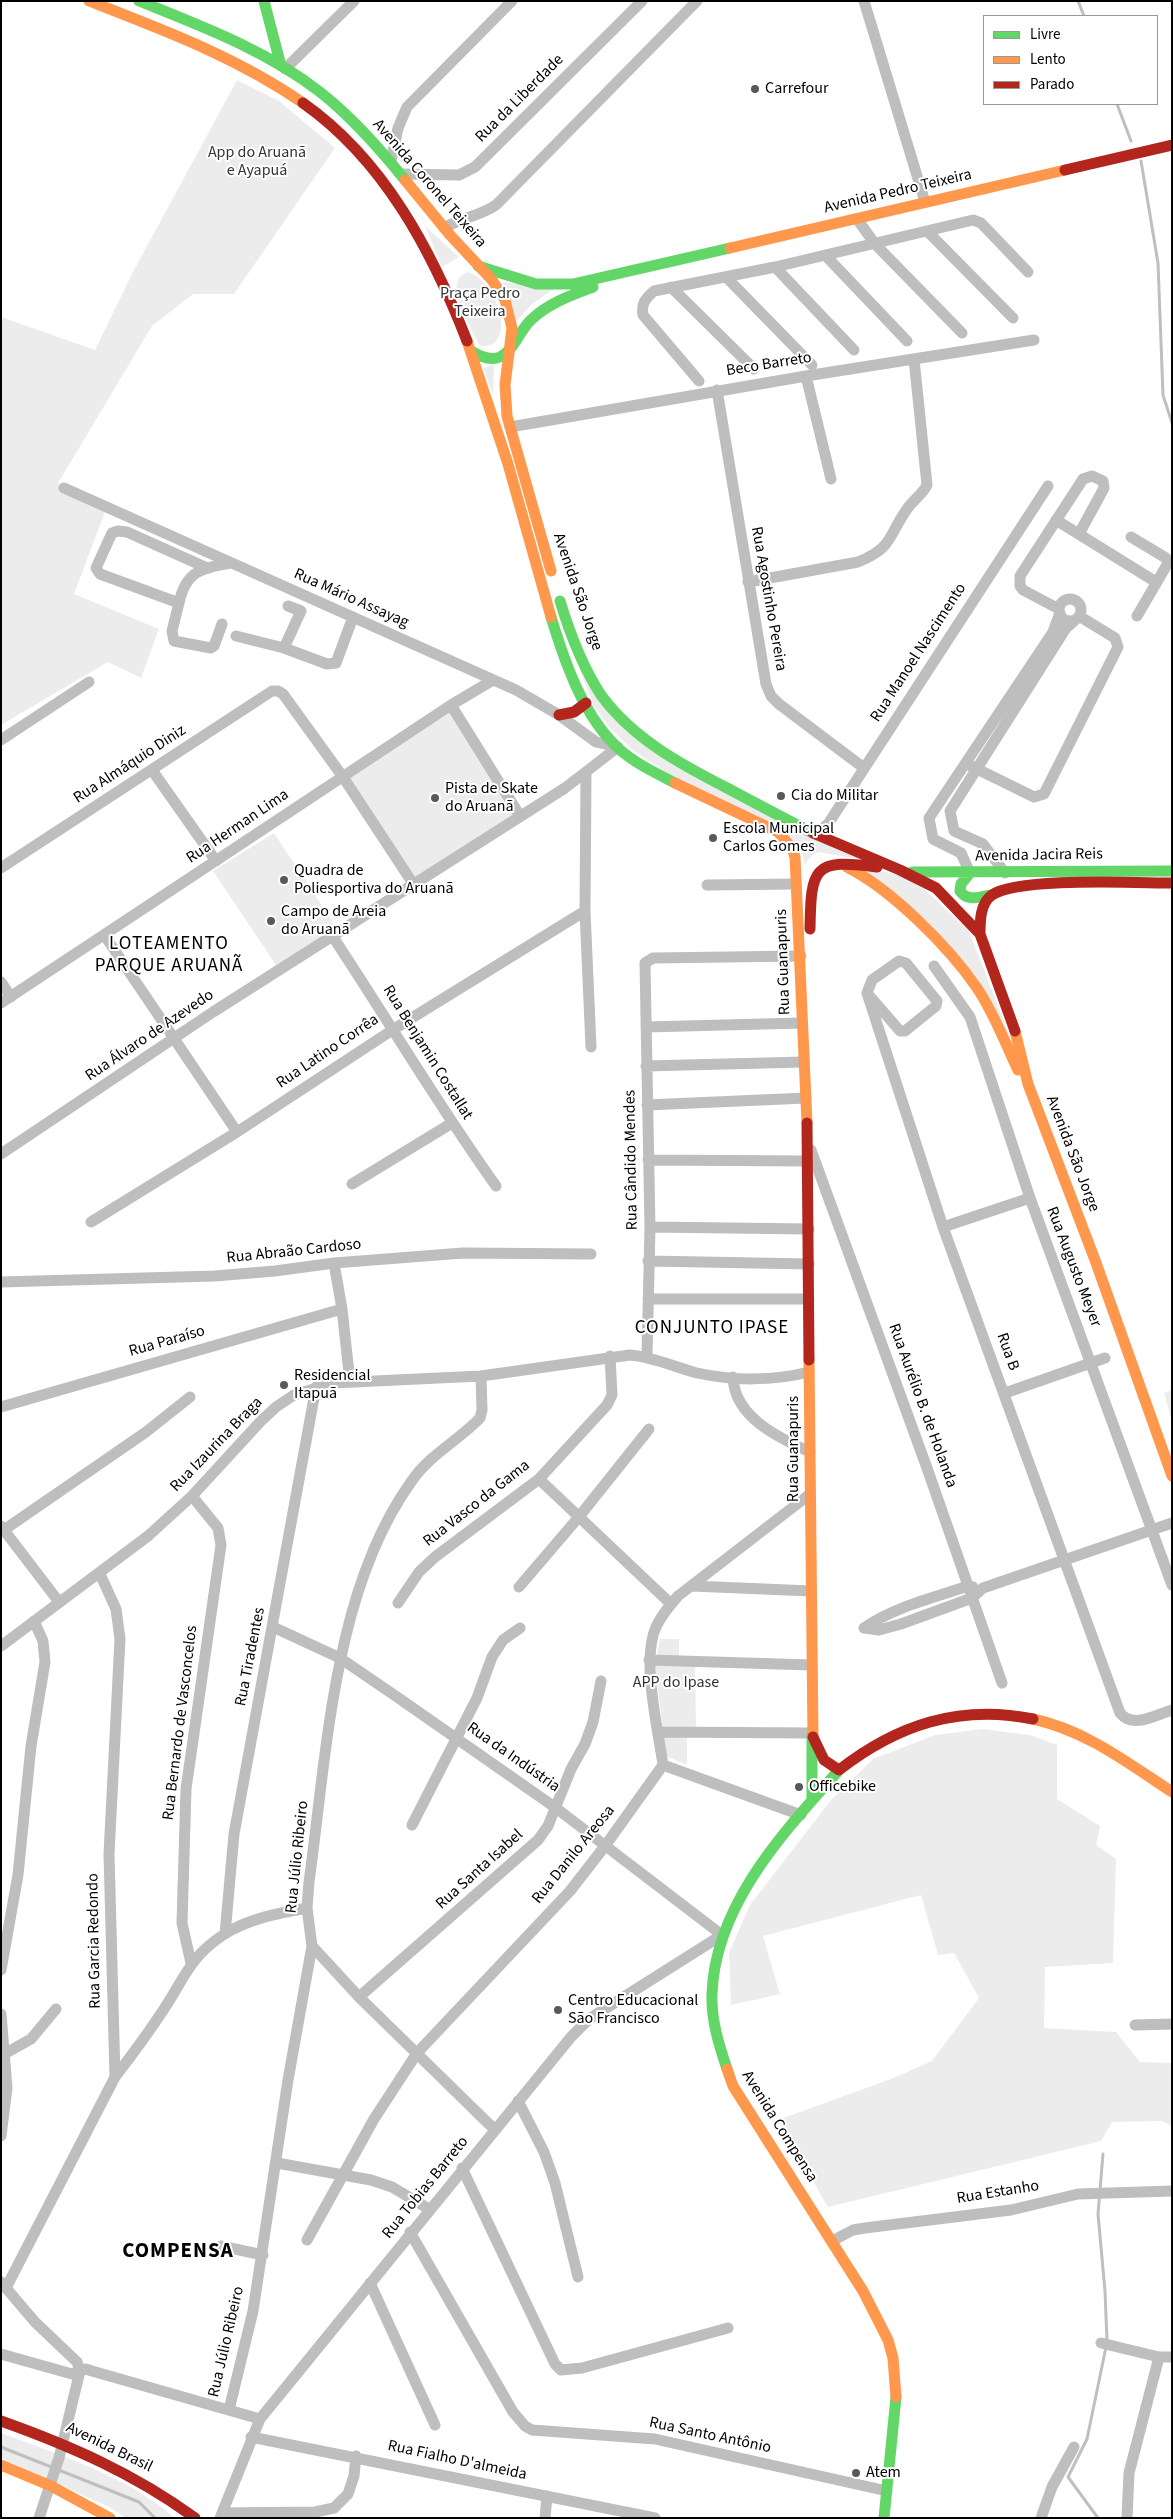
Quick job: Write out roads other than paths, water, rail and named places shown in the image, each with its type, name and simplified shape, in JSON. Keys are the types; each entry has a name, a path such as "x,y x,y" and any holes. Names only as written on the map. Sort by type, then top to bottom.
{"main road":[{"name":"Avenida Coronel Teixeira","path":"89,1 221,54 257,72 313,110 338,133 389,187 418,231 446,286 471,351"},
{"name":"Avenida Coronel Teixeira","path":"139,1 222,35 283,68 340,109 391,161 447,232 493,280 504,297 512,322 513,343 510,355"},
{"path":"266,2 283,68"},
{"name":"Avenida Pedro Teixeira","path":"478,266 519,281 555,285 573,284 1172,146"},
{"name":"Avenida Pedro Teixeira","path":"513,343 524,327 550,306 632,271"},
{"path":"471,351 489,358 500,357 513,343"},
{"name":"Avenida São Jorge","path":"471,351 496,427 559,639 576,683 600,726 618,747 651,771 778,832"},
{"name":"Avenida São Jorge","path":"510,355 505,391 510,427 556,589 572,638 590,675 610,706 633,730 660,751 690,770 813,833 906,872 936,888 980,934 1016,1033 1028,1084 1092,1251 1172,1476"},
{"path":"559,715 574,713 586,702"},
{"name":"Rua Guanapuris","path":"778,832 792,848 796,884 801,956 802,1023 808,1142 812,1800"},
{"name":"Avenida São Jorge","path":"834,863 848,862 906,872"},
{"path":"834,863 854,869 883,889 953,958 978,990 1038,1111"},
{"name":"Rua Guanapuris","path":"806,1098 810,1062 812,890 814,878 820,869 826,864 834,863"},
{"name":"Avenida Jacira Reis","path":"906,872 1172,871"},
{"name":"Avenida Jacira Reis","path":"970,873 960,884 960,891 963,896 972,898 991,895 1016,886 1172,883"},
{"path":"980,934 981,916 991,895"},
{"name":"Avenida Compensa","path":"884,2518 896,2399 893,2358 879,2317 733,2086 725,2068 714,2028 712,2009 714,1969 722,1935 748,1884 812,1800 839,1770 876,1744 898,1732 923,1723 952,1717 982,1714 1011,1715 1037,1719 1062,1727 1108,1751 1172,1792"},
{"path":"812,1733 821,1759 829,1767 839,1770"},
{"name":"Avenida Brasil","path":"1,2421 63,2442 123,2470 195,2518"},
{"path":"1,2465 52,2481 110,2518"}],"street":[{"path":"283,68 354,1"},
{"path":"391,161 398,128 407,107 512,1"},
{"name":"Rua da Liberdade","path":"402,174 459,175 475,167 642,1"},
{"path":"447,232 468,218 486,212 496,205 697,1"},
{"path":"864,1 925,202"},
{"path":"856,219 875,244 962,333"},
{"path":"699,381 643,315 642,308 645,300 654,292 671,287 727,278 967,221 980,223 1028,272"},
{"path":"927,231 1013,318"},
{"path":"825,255 907,341"},
{"path":"775,267 854,350"},
{"path":"727,278 812,365"},
{"path":"671,287 754,369"},
{"name":"Beco Barreto","path":"510,427 717,390 1034,340"},
{"path":"748,582 858,562 873,556 893,537 906,510 924,491 927,478 914,359"},
{"path":"806,376 831,480"},
{"name":"Rua Agostinho Pereira","path":"717,390 764,676 771,696 864,768"},
{"path":"970,766 1034,797 1044,794 1118,647 1115,638 1077,619 1064,619 1059,611 1023,590 1019,581 1020,576 1083,479 1092,476 1103,481 1104,488 1079,534"},
{"name":"Rua Manoel Nascimento","path":"813,833 824,828 1048,486"},
{"name":"Rua Mário Assayag","path":"64,488 536,700 596,742 618,747"},
{"path":"1056,520 1156,582"},
{"path":"179,603 140,590 97,571 97,564 112,533 118,531 127,532 205,568"},
{"path":"1132,536 1168,561 1137,616"},
{"path":"222,624 214,646 211,648 174,641 172,631 179,603 191,575 205,568 232,563"},
{"path":"954,831 950,811 970,766 1053,632 1059,611 1065,601 1072,600 1080,606 1077,619 1066,628 970,766 930,818 931,834 937,842 961,853 970,873"},
{"path":"284,648 300,611 288,606"},
{"path":"236,636 284,648 327,664 336,662 353,617"},
{"name":"Rua Herman Lima","path":"6,1000 342,777 493,680"},
{"path":"1,740 89,682"},
{"name":"Rua Almáquio Diniz","path":"1,868 272,691 278,691 283,694 342,777"},
{"path":"452,706 520,816"},
{"name":"Rua Álvaro de Azevedo","path":"1,1154 586,774 618,747"},
{"path":"152,770 216,861"},
{"path":"586,774 584,911 591,1047"},
{"path":"342,777 414,885"},
{"path":"931,834 954,831 983,844 1004,873"},
{"path":"707,885 796,884"},
{"name":"Rua Latino Corrêa","path":"90,1222 237,1132 394,1029 584,911"},
{"path":"105,936 237,1132"},
{"name":"Rua Benjamin Costallat","path":"333,937 394,1029 452,1123 496,1186"},
{"name":"Rua Cândido Mendes","path":"647,1356 650,1226 645,963 653,958 801,956"},
{"path":"898,961 906,963 937,1001 936,1006 905,1031 900,1031 867,993 872,980 898,961"},
{"name":"Rua Augusto Meyer","path":"934,966 970,1017 1030,1198 1172,1585"},
{"path":"1,982 6,1000"},
{"name":"Rua B","path":"867,993 943,1228 1120,1713 1125,1719 1132,1721 1172,1710"},
{"path":"646,1027 802,1023"},
{"path":"646,1066 804,1062"},
{"path":"647,1106 806,1098"},
{"path":"352,1184 452,1123"},
{"name":"Rua Aurélio B. de Holanda","path":"808,1142 1002,1683"},
{"path":"648,1160 808,1161"},
{"path":"943,1228 1030,1198"},
{"path":"650,1226 809,1229"},
{"name":"Rua Abraão Cardoso","path":"1,1282 215,1276 275,1271 334,1263 463,1253 590,1254"},
{"path":"648,1261 809,1264"},
{"path":"334,1263 342,1309 350,1382"},
{"path":"648,1299 809,1299"},
{"name":"Rua Paraíso","path":"1,1407 342,1309"},
{"name":"Rua Izaurina Braga","path":"1,1646 100,1574 148,1536 192,1496 276,1407 294,1395 316,1387 350,1382 481,1376 610,1356 647,1356 697,1373 733,1378 779,1378 809,1372"},
{"name":"Rua Vasco da Gama","path":"398,1603 419,1572 435,1557 539,1479 610,1400 610,1356"},
{"path":"1004,1393 1105,1358"},
{"name":"Rua Júlio Ribeiro","path":"229,2410 253,2311 277,2164 288,2080 312,1946 307,1908 340,1658 369,1560 399,1500 428,1460 480,1418 482,1410 481,1376"},
{"path":"733,1378 736,1393 752,1417 779,1438 810,1452"},
{"name":"Rua Tiradentes","path":"225,1934 234,1834 316,1387"},
{"path":"59,1602 2,1529 146,1432 190,1397"},
{"path":"519,1587 578,1518 649,1429"},
{"path":"539,1479 578,1518 671,1604"},
{"path":"801,1815 663,1765 648,1660 655,1628 671,1604 810,1494"},
{"name":"Rua Bernardo de Vasconcelos","path":"191,1962 182,1922 186,1789 221,1545 218,1528 192,1496"},
{"path":"983,1588 968,1586 889,1614 864,1628 879,1630 972,1598 983,1588 1172,1523"},
{"name":"Rua Garcia Redondo","path":"4,2284 115,2077 109,1854 120,1640 116,1609 100,1574"},
{"path":"692,1586 811,1591"},
{"path":"1,1970 6,1921 18,1875 32,1739 45,1662 43,1641 34,1621"},
{"name":"Rua da Indústria","path":"273,1627 340,1658 556,1808 722,1935"},
{"path":"412,1825 477,1698 492,1657 503,1640 520,1628"},
{"path":"648,1660 811,1665"},
{"name":"Rua Santa Isabel","path":"359,1997 526,1853 548,1826 572,1769 585,1744 593,1722 601,1681"},
{"path":"658,1732 812,1733"},
{"name":"Rua Danilo Areosa","path":"307,2240 394,2085 417,2053 570,1891 663,1765"},
{"path":"115,2077 165,2008 191,1962 225,1934 275,1914 307,1908"},
{"name":"Rua Tobias Barreto","path":"221,2515 251,2437 260,2419 462,2168 572,2037 589,2019 722,1935"},
{"path":"312,1946 359,1997 494,2129"},
{"path":"6,2053 31,2039 56,2008"},
{"path":"1,2014 6,2053 7,2088 1,2136"},
{"path":"1135,2024 1172,2024"},
{"path":"518,2101 544,2152 555,2183 578,2277"},
{"path":"277,2164 371,2180 392,2187 429,2209"},
{"path":"462,2168 556,2364 561,2370 582,2368 728,2328"},
{"name":"Rua Estanho","path":"832,2241 853,2230 1011,2210 1078,2194 1172,2191"},
{"name":"Rua Santo Antônio","path":"410,2232 513,2412 525,2426 532,2430 655,2439 887,2491"},
{"path":"221,2246 263,2255"},
{"path":"370,2283 435,2425"},
{"path":"4,2284 35,2322 77,2362 80,2371 59,2458 40,2517"},
{"path":"1101,2343 1159,2357 1172,2357"},
{"path":"1,2354 72,2374 80,2371 92,2371 260,2419"},
{"path":"1127,2518 1129,2473 1159,2357"},
{"name":"Rua Fialho D'almeida","path":"251,2437 356,2456 655,2518"},
{"path":"1041,2518 1052,2487 1074,2447"},
{"path":"221,2515 315,2512 334,2508 348,2494 354,2476 356,2456"},
{"path":"545,2518 547,2496"}],"waterway":[{"path":"1078,1 1084,15"},
{"path":"1117,105 1131,141"},
{"path":"1141,161 1158,263 1163,395 1172,423"},
{"path":"1103,2154 1098,2214 1105,2291 1107,2341"},
{"path":"1098,2518 1068,2477 1087,2439 1106,2347"},
{"path":"1,2447 139,2502 155,2518"}],"place":[{"name":"Carrefour","path":"755,89"},
{"name":"Cia do Militar","path":"781,796"},
{"name":"Pista de Skate do Aruanã","path":"435,798"},
{"name":"Escola Municipal Carlos Gomes","path":"713,838"},
{"name":"Quadra de Poliesportiva do Aruanã","path":"284,880"},
{"name":"Campo de Areia do Aruanã","path":"271,921"},
{"name":"Residencial Itapuã","path":"284,1385"},
{"name":"Officebike","path":"799,1787"},
{"name":"Centro Educacional São Francisco","path":"558,2010"},
{"name":"Atem","path":"856,2473"}],"district":[{"name":"LOTEAMENTO PARQUE ARUANÃ","path":"169,956"},
{"name":"CONJUNTO IPASE","path":"712,1329"},
{"name":"COMPENSA","path":"178,2252"}],"park label":[{"name":"App do Aruanã e Ayapuá","path":"257,162"},
{"name":"Praça Pedro Teixeira","path":"480,303"},
{"name":"APP do Ipase","path":"676,1683"}]}
